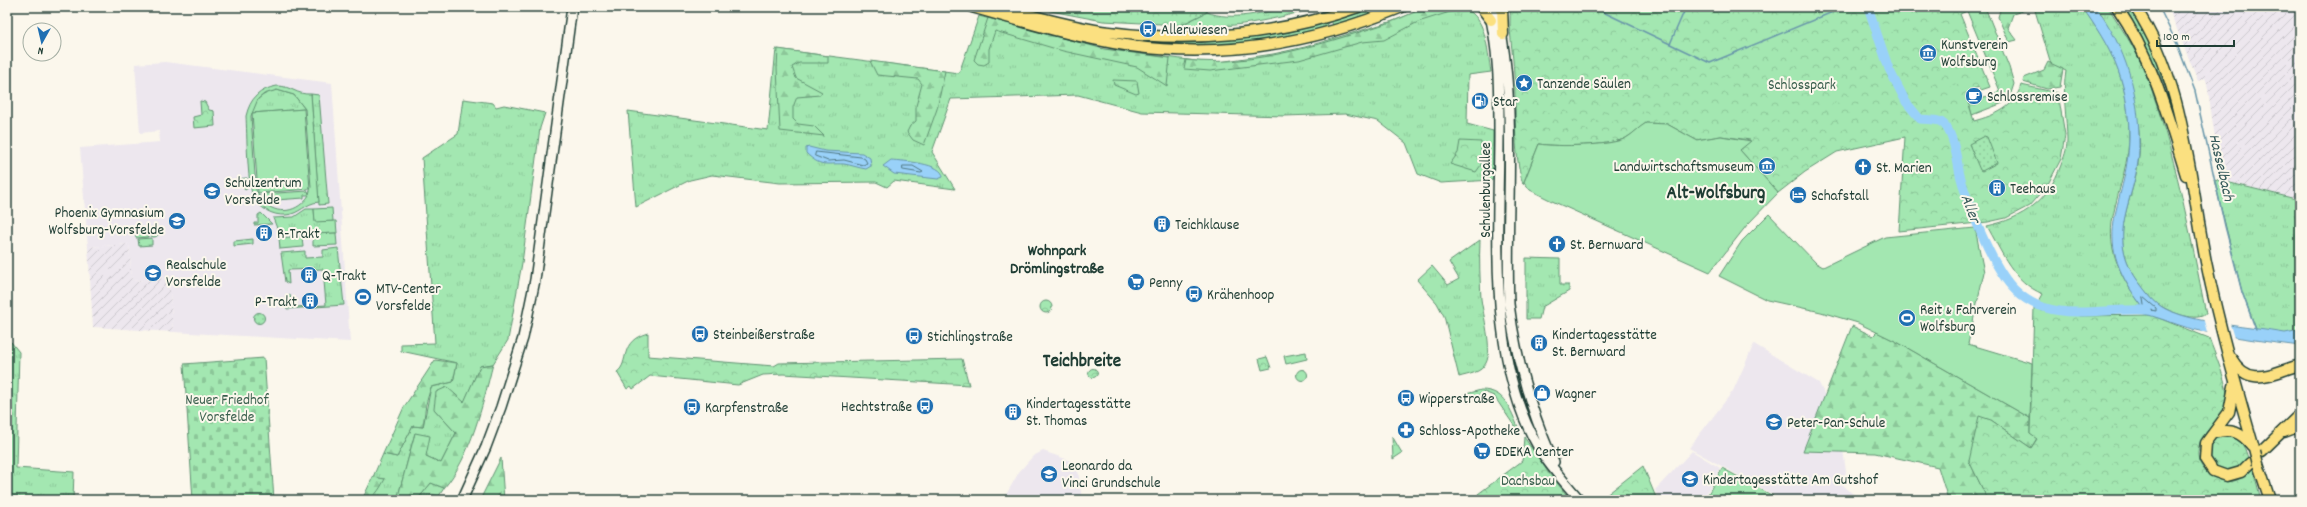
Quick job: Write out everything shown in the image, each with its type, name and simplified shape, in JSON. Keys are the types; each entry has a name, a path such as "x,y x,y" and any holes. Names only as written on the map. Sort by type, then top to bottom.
{"main road":[{"path":"972,7 1106,42 1181,50 1239,49 1303,39 1358,23 1402,7"},
{"path":"997,7 1107,32 1182,37 1238,34 1278,28 1358,7"},
{"path":"1480,7 1491,20"},
{"path":"1502,7 1503,34"},
{"path":"2117,7 2142,50 2173,114"},
{"path":"2135,7 2161,57 2195,207 2218,318 2234,378 2259,451"},
{"path":"2227,350 2236,367 2242,372 2252,376 2265,376 2300,365"},
{"path":"2234,378 2234,392 2229,412 2206,443 2204,454 2207,465 2212,471 2222,476 2232,476 2241,472 2254,463 2259,451 2276,438 2300,414"},
{"path":"2276,438 2300,426"},
{"path":"2214,433 2228,430 2239,433 2259,451"},
{"path":"2254,463 2270,500"}],"street":[{"path":"462,500 489,440 523,338 535,280 572,7"},
{"name":"Schulenburgallee","path":"1488,7 1498,73 1500,104 1500,306 1516,372 1542,436 1561,478 1580,500"},
{"name":"Schulenburgallee","path":"1496,7 1503,34 1509,108 1509,304 1516,372"}],"shaded area":[{"path":"2168,7 2300,7 2300,200 2221,180 2207,83 2205,78 2198,81"},
{"name":"Schulzentrum Vorsfelde","path":"165,62 332,83 350,342 173,332 169,278 132,281 129,244 88,247 80,148 160,142 159,131 140,133 135,64"},
{"path":"129,244 132,281 169,278 173,332 93,327 88,247"},
{"name":"Peter-Pan-Schule","path":"1754,344 1819,383 1840,427 1846,472 1842,484 1854,495 1853,500 1783,500 1689,448 1733,391"},
{"name":"Leonardo da Vinci Grundschule","path":"1043,451 1077,463 1082,500 1003,500 1019,472 1033,456"},
{"name":"Kindertagesstätte Am Gutshof","path":"1692,451 1720,468 1703,500 1659,500 1655,490"}],"green space":[{"path":"1455,6 1468,10 1475,16 1484,33 1491,72 1468,75 1467,124 1493,131 1493,180 1441,183 1418,174 1406,143 1378,121 1345,114 1284,116 1142,112 1078,95 951,99 932,152 955,189 894,181 887,187 876,182 780,183 712,175 690,180 636,207 628,111 768,130 776,49 959,73 979,16 1104,49 1212,63 1273,54 1305,47 1393,21 1428,7"},
{"path":"1030,7 1207,7 1207,12 1181,25 1103,21"},
{"path":"1290,7 1320,7 1251,23 1216,26 1181,25 1207,12 1216,15 1237,16"},
{"path":"1368,7 1392,7 1333,26 1331,19"},
{"path":"1428,7 1450,7 1453,11 1418,22 1384,40 1362,42 1299,60 1210,71 1184,69 1186,60 1237,60 1290,52 1342,38 1391,22"},
{"name":"Schlosspark","path":"1511,7 1970,7 1967,11 1960,14 1990,87 1981,90 1979,87 1971,90 1972,93 1966,95 1974,121 1997,113 2009,105 2018,93 2021,85 2058,93 2065,135 2061,159 2048,184 2029,206 2006,218 1988,222 1899,231 1905,137 1837,152 1805,172 1778,193 1740,150 1750,140 1721,136 1696,140 1667,124 1646,123 1626,138 1609,143 1570,146 1539,144 1523,184 1517,157 1516,143 1515,88 1510,32"},
{"path":"1977,7 1985,7 2009,67 2014,84 2010,96 2003,103 1972,115 1969,103 2000,91 1967,11"},
{"path":"2001,7 2034,7 2013,14 2008,28 2017,40 2009,42 1998,17"},
{"path":"2034,7 2082,7 2101,36 2116,64 2125,94 2128,111 2129,142 2126,163 2113,216 2111,229 2112,241 2117,264 2122,275 2142,306 2118,309 2074,309 2048,306 2038,303 2043,294 2033,289 2016,274 2003,256 1987,226 2000,223 2023,213 2042,198 2056,178 2066,150 2067,141 2064,88 2066,71 2051,64"},
{"path":"2096,7 2107,7 2125,33 2146,74 2156,103 2174,162 2188,223 2206,314 2202,316 2184,316 2170,311 2154,301 2135,277 2125,255 2123,236 2125,217 2139,157 2139,132 2104,18"},
{"path":"2122,7 2131,7 2137,17 2152,47 2168,90 2166,89 2159,72"},
{"path":"988,18 1104,49 1170,58 1167,86 1137,67 1063,51 995,31 989,49 989,62 984,65 978,64 974,60"},
{"path":"1037,20 1158,39 1326,21 1328,24 1326,27 1299,36 1270,42 1181,47 1106,38"},
{"path":"778,49 828,56 828,63 799,63 792,67 796,78 822,92 820,95 797,97 793,107 793,119 798,124 814,126 824,136 780,131 777,68"},
{"path":"870,61 945,71 937,109 924,145 913,140 907,132 910,126 916,121 916,106 922,84 918,79 877,75"},
{"path":"2048,62 2063,69 2060,87 2047,89 2023,82 2024,78 2044,70"},
{"path":"1113,80 1137,81 1139,93 1136,94 1114,85"},
{"path":"282,86 301,93 311,94 319,202 310,204 295,213 286,215 271,213 262,208 253,196 251,189 246,116 250,105 256,96 260,92 271,87","holes":["277,90 294,95 305,109 311,187 309,194 308,191 262,194 262,201 256,190 251,116 258,99 264,94","304,195 309,195 299,206 287,210 274,209 262,201 304,198"]},
{"path":"277,90 294,95 305,109 252,113 254,104 260,97"},
{"path":"311,94 319,95 328,204 319,205"},
{"path":"463,99 493,103 496,107 504,105 545,113 540,128 522,263 508,340 493,364 480,366 464,403 434,409 456,433 441,463 426,456 415,433 397,500 368,500 384,479 373,477 383,454 397,457 413,426 423,427 431,387 453,382 457,363 401,351 401,344 435,343 422,158 458,134"},
{"path":"200,101 205,102 209,110 214,111 215,126 194,128 193,117 201,115"},
{"path":"304,109 310,189 258,193 252,113"},
{"path":"1646,123 1667,124 1696,140 1721,136 1751,141 1740,150 1778,193 1747,225 1710,272 1552,201 1530,190 1524,182 1539,144 1570,146 1609,143 1626,138"},
{"path":"1984,136 1987,137 1997,163 1982,171 1980,170 1969,144"},
{"path":"1460,141 1481,142 1481,165 1476,172 1450,164 1458,153"},
{"path":"247,178 248,188 245,190 236,179"},
{"path":"2214,179 2300,200 2300,336 2258,334 2242,292"},
{"path":"1502,198 1505,198 1515,361 1512,362 1502,271"},
{"path":"332,208 333,221 315,222 314,209"},
{"path":"306,209 314,209 315,221 336,221 337,233 314,234 313,232 280,236 273,218 294,217"},
{"path":"261,213 272,224 254,225 254,223 258,223 258,215"},
{"name":"Reit & Fahrverein Wolfsburg","path":"1769,214 1816,263 1823,267 1885,237 1975,228 1984,272 1968,344 2032,363 2030,418 1897,342 1858,323 1821,312 1767,300 1719,276 1742,241"},
{"path":"154,227 159,232 154,237 149,232"},
{"path":"149,229 149,237 136,238 135,230"},
{"path":"336,233 337,245 313,246 313,234"},
{"path":"302,236 303,247 280,249 279,238"},
{"path":"152,238 152,245 139,246 138,239"},
{"path":"253,239 253,244 234,246 234,241"},
{"path":"1480,240 1481,299 1487,332 1488,357 1486,363 1481,369 1474,373 1459,377 1444,316 1437,303 1417,280 1432,266 1448,285 1459,279 1449,262"},
{"path":"338,248 344,305 287,309 286,297 290,294 291,304 293,304 294,307 326,305 323,269 288,270 289,284 285,282 281,253 305,251 305,258 323,257 323,250"},
{"path":"1526,258 1560,259 1560,285 1569,285 1569,291 1542,307 1539,319 1526,319"},
{"path":"1044,301 1048,301 1052,307 1048,313 1044,313 1040,309 1040,305"},
{"path":"2034,308 2081,316 2151,315 2209,338 2220,366 2227,394 2221,414 2204,435 2198,448 2199,462 2202,467 2212,476 2229,482 2237,480 2253,469 2261,500 1988,500 1969,461 1979,416 1991,420 2031,448 2037,439 2030,434"},
{"path":"257,313 261,313 263,314 263,322 257,323 254,320 254,316"},
{"path":"1852,326 1873,336 1877,332 1897,342 2030,418 2030,434 2037,438 2031,448 1991,420 1969,461 1988,500 1952,500 1947,496 1938,467 1875,453 1803,451"},
{"path":"648,333 648,356 774,366 779,363 962,359 969,385 783,374 763,375 738,385 650,376 633,389 631,386 627,389 617,372 621,368 628,346 632,341"},
{"path":"11,342 19,352 16,468 74,472 73,500 19,497 18,500 7,500 7,376 9,370 9,344"},
{"path":"1306,352 1307,359 1286,364 1284,356"},
{"path":"1267,357 1271,368 1262,370 1259,359"},
{"name":"Neuer Friedhof Vorsfelde","path":"264,358 274,500 193,500 184,364"},
{"path":"435,360 457,363 453,382 431,387 426,404 423,427 413,426 397,457 383,454 404,407"},
{"path":"493,364 475,429 469,445 462,461 444,488 431,483 417,500 397,500 415,433 430,436 426,456 441,463 456,433 434,409 436,392 447,387 464,402 480,366"},
{"path":"1091,369 1095,369 1097,373 1095,377 1091,377 1089,375 1089,371"},
{"path":"1300,370 1304,370 1306,371 1306,379 1300,380 1297,377 1297,373"},
{"path":"1481,390 1496,393 1502,397 1510,408 1519,429 1517,430 1494,396 1484,392 1468,403 1462,395"},
{"path":"2223,435 2229,435 2240,441 2245,448 2248,458 2237,467 2227,471 2219,469 2213,464 2210,457 2210,449 2214,441"},
{"path":"1392,436 1402,453 1393,459"},
{"name":"Dachsbau","path":"1524,437 1548,472 1571,500 1478,500 1478,494 1522,461"},
{"path":"501,458 504,500 480,500"},
{"path":"1643,466 1657,500 1600,500"},
{"path":"1722,468 1773,496 1771,500 1705,500"},
{"path":"373,477 385,479 373,496 366,500 362,500"},
{"path":"431,483 444,488 439,496 431,494 428,500 417,500"}],"water":[{"path":"2082,7 2096,7 2107,23 2123,56 2134,90 2139,127 2139,146 2134,183 2125,216 2123,233 2124,249 2129,267 2150,297 2170,311 2211,322 2285,333 2300,330 2300,346 2197,330 2135,312 2135,307 2142,306 2125,280 2116,257 2113,237 2114,218 2128,157 2128,111 2116,64 2101,36"},
{"path":"809,147 825,151 862,153 870,158 871,166 866,169 844,164 820,163 806,153 806,148"},
{"path":"891,160 913,162 930,166 941,172 943,177 938,179 894,174 883,166"}],"pier":[{"path":"2203,318 2229,321 2234,338 2208,335"}],"waterway":[{"path":"1604,7 1603,12 1710,63 1835,11 1840,7"},
{"path":"1670,44 1686,7"},
{"name":"Aller","path":"1868,7 1889,69 1906,102 1920,119 1939,121 1949,131 1964,188 1982,236 1998,267 2015,290 2033,303 2057,311 2082,312 2147,310"},
{"name":"Hasselbach","path":"2159,7 2177,44 2195,91 2225,226 2242,292 2256,330"}],"place":[{"name":"Allerwiesen","path":"1148,29"},
{"name":"Kunstverein Wolfsburg","path":"1928,53"},
{"name":"Tanzende Säulen","path":"1524,83"},
{"name":"Schlossremise","path":"1974,96"},
{"name":"Star","path":"1480,101"},
{"name":"Landwirtschaftsmuseum","path":"1767,166"},
{"name":"St. Marien","path":"1863,167"},
{"name":"Teehaus","path":"1997,188"},
{"name":"Schulzentrum Vorsfelde","path":"212,191"},
{"name":"Schafstall","path":"1798,195"},
{"name":"Phoenix Gymnasium Wolfsburg-Vorsfelde","path":"177,221"},
{"name":"Teichklause","path":"1162,224"},
{"name":"R-Trakt","path":"264,233"},
{"name":"St. Bernward","path":"1557,244"},
{"name":"Realschule Vorsfelde","path":"153,273"},
{"name":"Q-Trakt","path":"309,275"},
{"name":"Penny","path":"1136,282"},
{"name":"Krähenhoop","path":"1194,294"},
{"name":"MTV-Center Vorsfelde","path":"363,297"},
{"name":"P-Trakt","path":"310,301"},
{"name":"Reit & Fahrverein Wolfsburg","path":"1907,318"},
{"name":"Steinbeißerstraße","path":"700,334"},
{"name":"Stichlingstraße","path":"914,336"},
{"name":"Kindertagesstätte St. Bernward","path":"1539,343"},
{"name":"Wagner","path":"1542,393"},
{"name":"Wipperstraße","path":"1406,398"},
{"name":"Hechtstraße","path":"925,406"},
{"name":"Karpfenstraße","path":"692,407"},
{"name":"Kindertagesstätte St. Thomas","path":"1013,412"},
{"name":"Peter-Pan-Schule","path":"1774,422"},
{"name":"Schloss-Apotheke","path":"1406,430"},
{"name":"EDEKA Center","path":"1482,451"},
{"name":"Leonardo da Vinci Grundschule","path":"1049,474"},
{"name":"Kindertagesstätte Am Gutshof","path":"1690,479"}],"district":[{"name":"Alt-Wolfsburg","path":"1716,191"},
{"name":"Wohnpark Drömlingstraße","path":"1057,258"},
{"name":"Teichbreite","path":"1082,359"}]}
